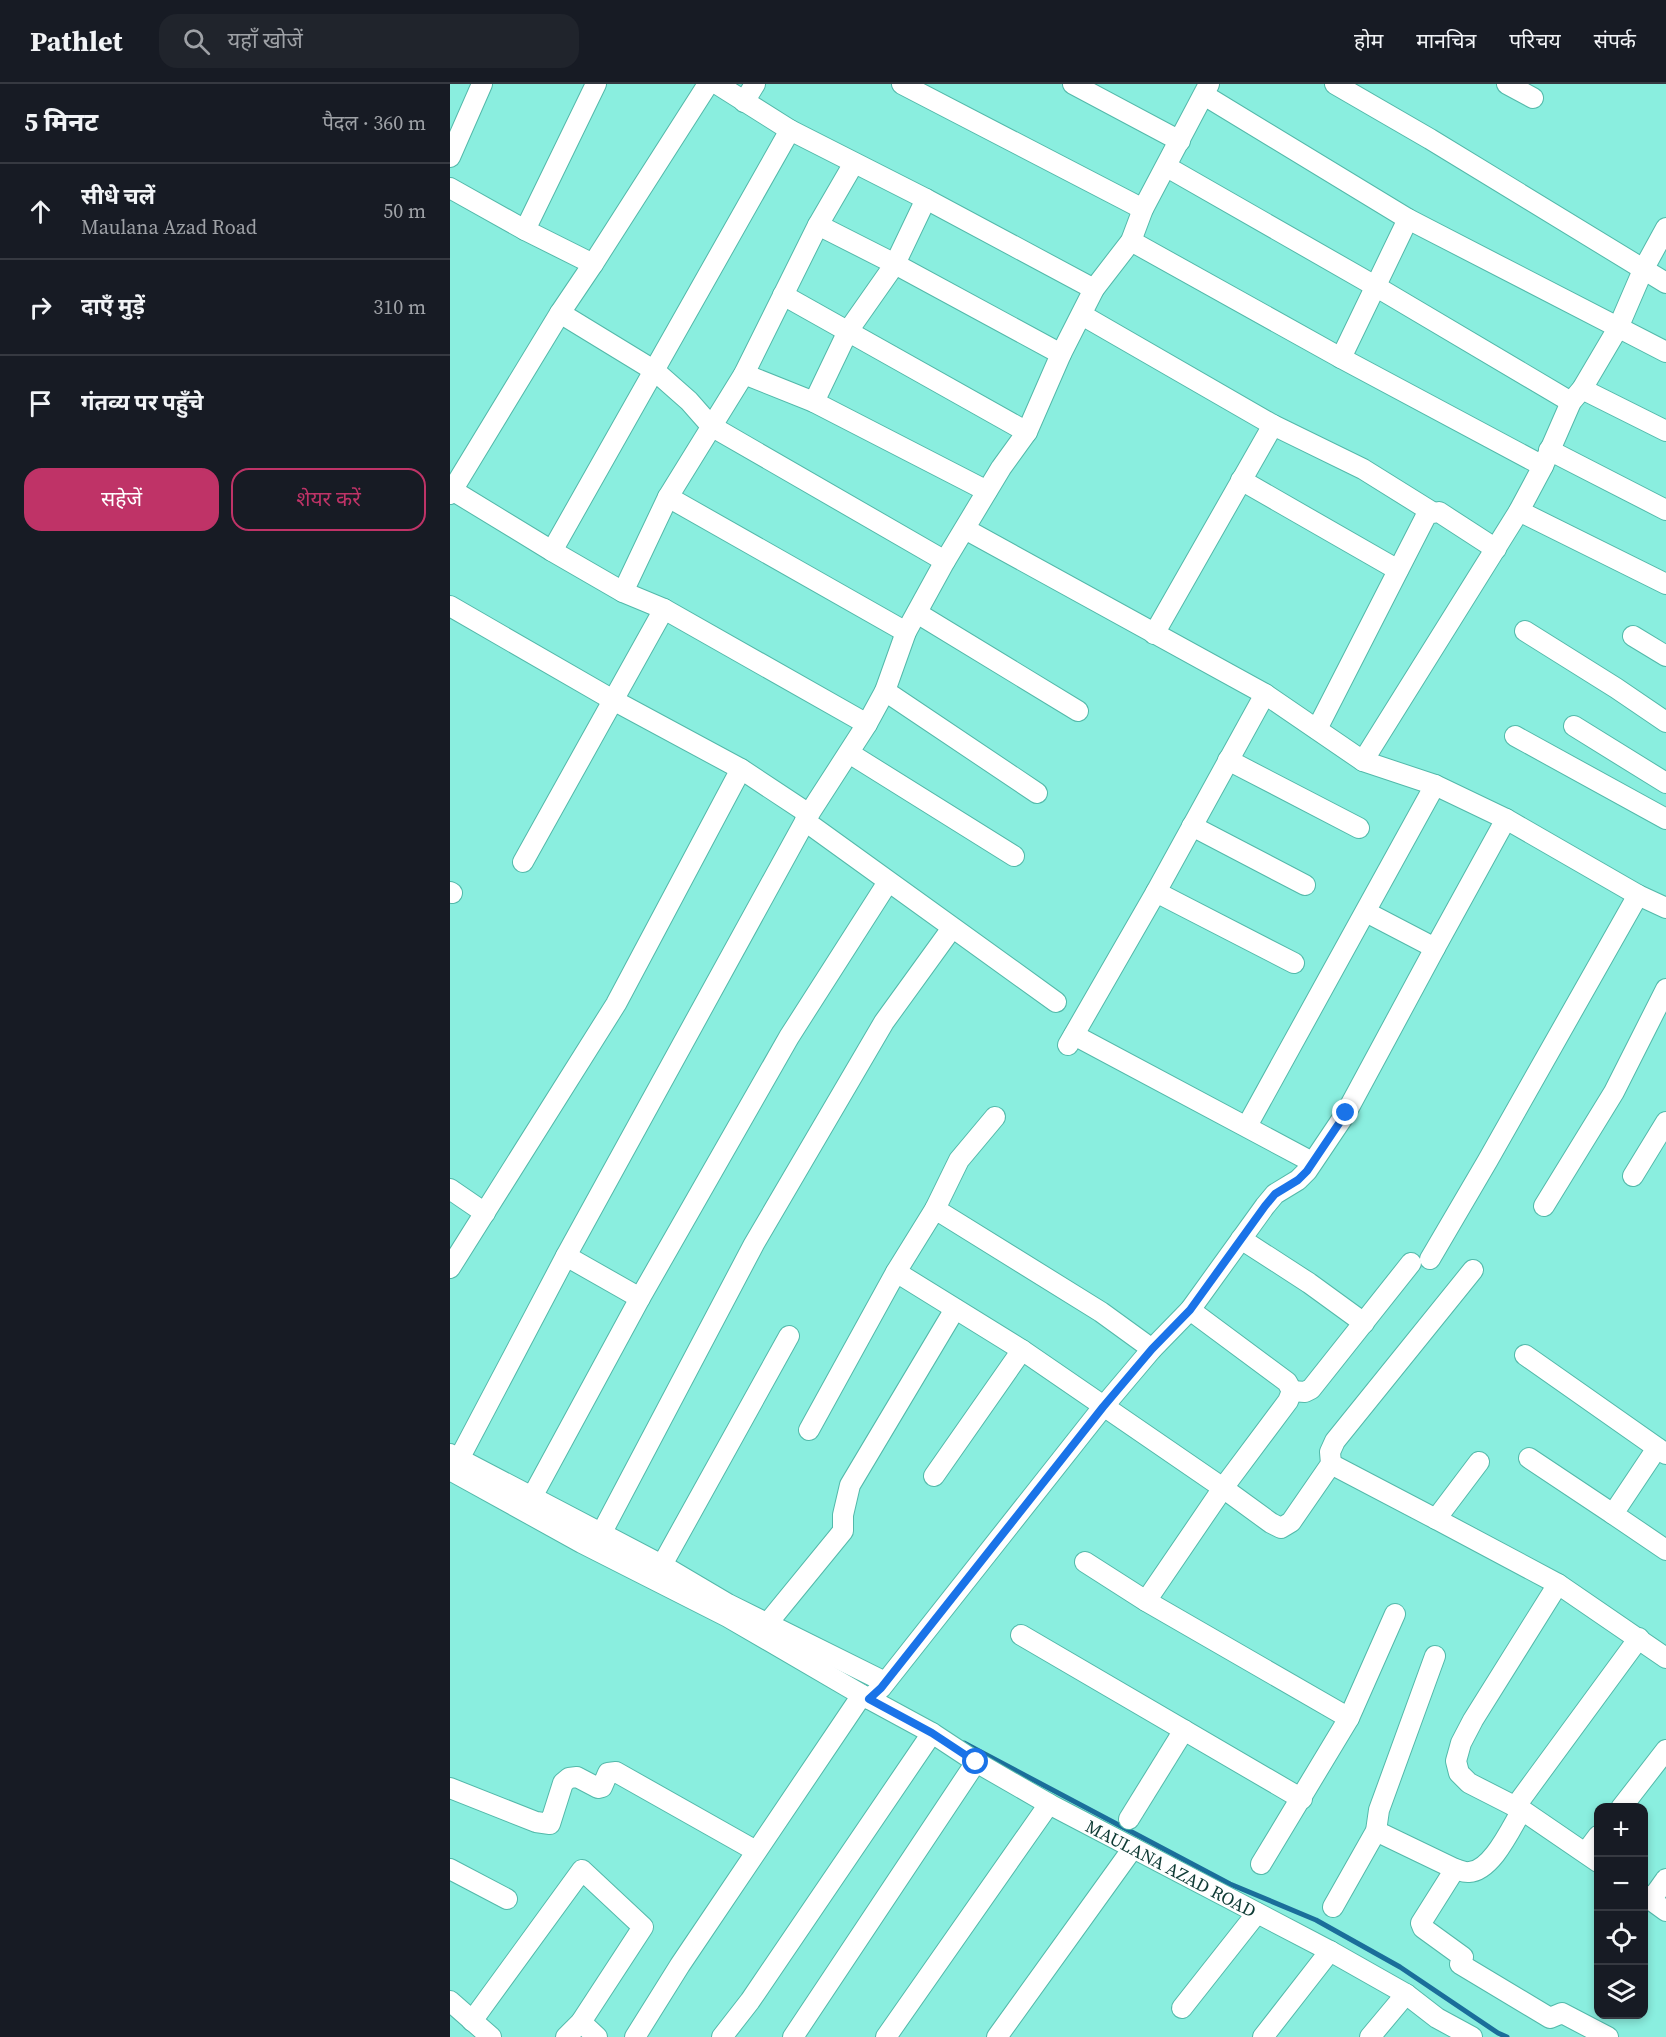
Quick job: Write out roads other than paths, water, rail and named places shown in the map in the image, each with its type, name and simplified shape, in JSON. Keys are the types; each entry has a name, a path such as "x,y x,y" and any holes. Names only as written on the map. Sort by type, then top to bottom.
{"street":[{"path":"450,157 482,84"},
{"path":"525,230 596,84"},
{"path":"708,84 560,313 451,492 623,592 664,609 867,724"},
{"path":"717,84 790,130 926,199 1094,289"},
{"path":"744,102 755,84"},
{"path":"902,84 1143,209"},
{"path":"1073,84 1180,141"},
{"path":"1335,84 1430,139 1666,283"},
{"path":"1507,84 1533,98"},
{"path":"453,1461 807,818 867,724 885,691 906,632 945,561 1001,468 1027,432 1061,354 1094,289 1131,240 1143,209 1206,89 1408,219 1666,352"},
{"path":"552,551 790,130"},
{"path":"623,592 668,497 744,374 818,225 854,164"},
{"path":"1167,167 1375,286 1576,395 1666,431"},
{"path":"450,188 525,230 593,264"},
{"path":"814,402 848,331 895,264 926,199"},
{"path":"1341,358 1408,219"},
{"path":"818,225 1061,354"},
{"path":"1364,761 1519,511 1576,395 1618,328 1643,270 1666,228"},
{"path":"1131,240 1341,358 1546,458 1666,510"},
{"path":"783,295 1027,432"},
{"path":"560,313 655,371 689,400 711,426 945,561"},
{"path":"1082,315 1273,425 1363,469 1432,512 1439,512 1496,549"},
{"path":"744,374 814,402 987,492"},
{"path":"1154,634 1273,425"},
{"path":"1241,480 1398,570"},
{"path":"668,497 906,632"},
{"path":"1519,511 1666,584"},
{"path":"1317,729 1424,518 1432,512"},
{"path":"965,529 1264,694 1364,761 1435,785 1506,819 1638,895 1666,908"},
{"path":"450,606 613,700 741,769 888,882 1056,1002"},
{"path":"523,862 664,609"},
{"path":"917,613 1077,711"},
{"path":"1525,631 1666,722"},
{"path":"1633,636 1666,656"},
{"path":"885,691 1037,793"},
{"path":"1264,694 1156,892 1071,1040 1247,1126 1312,1162"},
{"path":"1574,726 1666,783"},
{"path":"1515,736 1666,819"},
{"path":"849,753 1014,856"},
{"path":"1228,760 1359,828"},
{"path":"450,1268 616,1004 741,769"},
{"path":"1247,1126 1435,785"},
{"path":"635,2037 756,1851 874,1692 1103,1407 1152,1349 1190,1310 1275,1194 1298,1180 1312,1162 1346,1113 1506,819"},
{"path":"1192,826 1305,885"},
{"path":"532,1497 640,1298 789,1037 888,882"},
{"path":"1156,892 1294,963"},
{"path":"1292,1391 1305,1392 1311,1389 1364,1323 1420,1261 1488,1160 1638,895"},
{"path":"1366,912 1435,948"},
{"path":"601,1534 754,1244 884,1022 952,928"},
{"path":"1544,1206 1614,1092 1666,989"},
{"path":"809,1430 896,1272 935,1209 959,1160 994,1117"},
{"path":"1633,1176 1666,1122"},
{"path":"450,1189 485,1213"},
{"path":"935,1209 1101,1312 1152,1349"},
{"path":"1241,1239 1309,1283 1364,1323"},
{"path":"566,1256 640,1298"},
{"path":"896,1272 1022,1350 1223,1488 1270,1523 1281,1528 1292,1522 1331,1464 1330,1452 1335,1441 1473,1270"},
{"path":"767,1624 843,1531 843,1515 850,1485 955,1309"},
{"path":"1190,1310 1287,1382 1292,1391"},
{"path":"662,1565 789,1336"},
{"path":"934,1476 1022,1350"},
{"path":"1525,1355 1661,1451 1613,1514"},
{"path":"1146,1601 1223,1488 1288,1401 1292,1391"},
{"path":"1529,1458 1666,1550"},
{"path":"453,1461 532,1497 662,1565 767,1624 874,1692"},
{"path":"453,1461 582,1543 874,1692"},
{"path":"1436,1519 1479,1462"},
{"path":"1331,1464 1558,1584 1666,1658"},
{"path":"1085,1562 1146,1601 1349,1718"},
{"path":"1558,1584 1473,1720 1461,1743 1456,1761 1459,1773 1469,1783 1518,1808 1592,1857"},
{"path":"1261,1864 1349,1718 1395,1614"},
{"path":"1020,1635 1302,1798"},
{"path":"1376,1831 1468,1873 1490,1861 1518,1808 1639,1638"},
{"path":"1333,1908 1376,1831 1379,1810 1435,1656"},
{"name":"MAULANA AZAD ROAD","path":"874,1692 976,1762 1049,1804 1330,1951 1406,1994 1437,2018 1472,2037"},
{"path":"1129,1819 1184,1730"},
{"path":"722,2037 750,2001 932,1733"},
{"path":"1625,1803 1666,1750"},
{"path":"793,2037 976,1762"},
{"path":"450,1788 536,1822 550,1824 562,1783 569,1778 577,1777 598,1788 602,1786 608,1773 616,1772 756,1851"},
{"path":"886,2037 1049,1804"},
{"path":"997,2037 1133,1848"},
{"path":"450,1869 507,1899"},
{"path":"1455,1869 1421,1923 1423,1928 1463,1957 1460,1964 1550,2018 1562,2013 1608,2037"},
{"path":"472,2020 582,1870 643,1927 580,2022 566,2037"},
{"path":"1654,1902 1666,1879"},
{"path":"1182,2008 1257,1914"},
{"path":"1263,2037 1330,1951"},
{"path":"1370,2037 1406,1994"},
{"path":"450,2001 490,2037"},
{"path":"580,2022 597,2037"}],"waterway":[{"path":"964,1743 1230,1884 1316,1920 1400,1967 1507,2037"}]}
